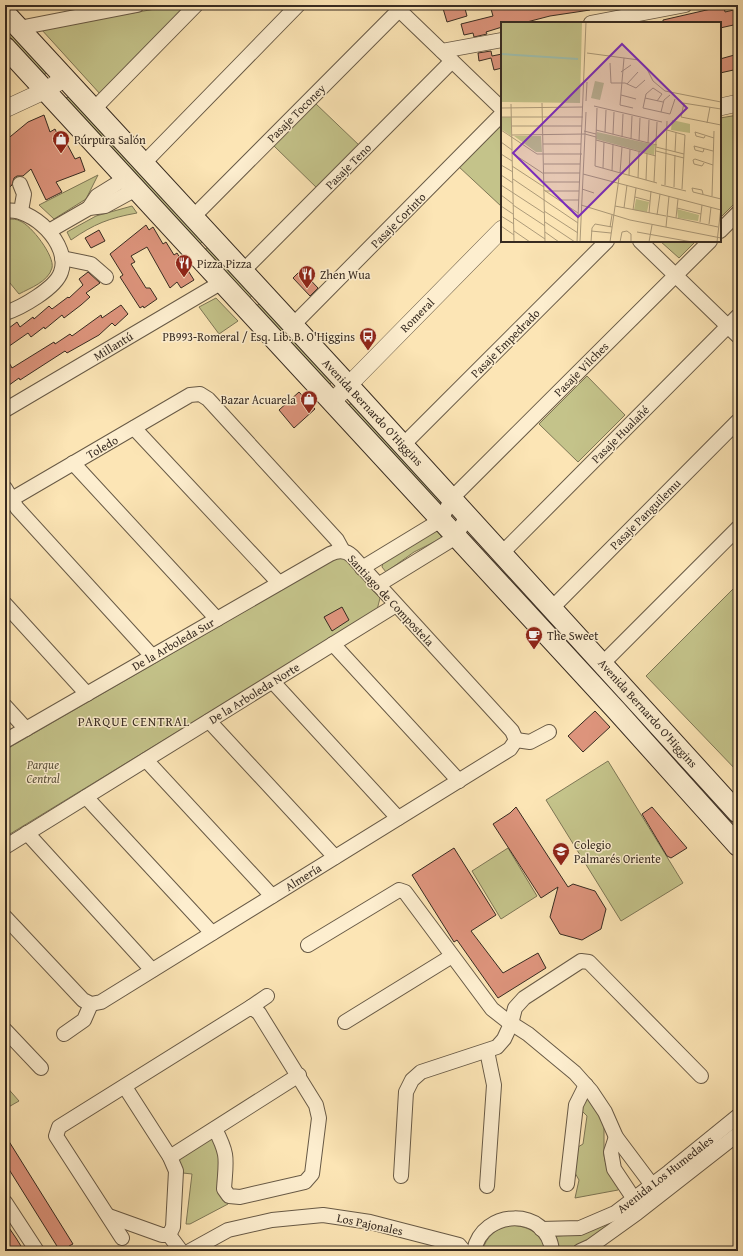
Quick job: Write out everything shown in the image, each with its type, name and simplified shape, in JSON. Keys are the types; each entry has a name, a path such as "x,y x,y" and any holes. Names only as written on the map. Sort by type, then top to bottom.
{"main road":[{"name":"Avenida Bernardo O'Higgins","path":"5,13 452,498 738,813"},
{"name":"Avenida Bernardo O'Higgins","path":"5,47 441,520 738,846"},
{"path":"196,254 203,245 214,240"},
{"path":"241,303 256,301 266,296"},
{"path":"584,676 599,682 609,670"}],"street":[{"path":"19,28 137,5"},
{"path":"94,109 196,5"},
{"path":"144,163 298,5"},
{"path":"596,22 685,5"},
{"path":"397,7 501,108"},
{"name":"Pasaje Toconey","path":"194,217 397,7"},
{"path":"447,56 501,40"},
{"name":"Pasaje Teno","path":"243,271 447,56"},
{"path":"5,109 46,90 65,78"},
{"path":"721,107 738,103"},
{"name":"Pasaje Corinto","path":"293,325 501,115"},
{"path":"49,231 89,208 97,196 131,183"},
{"path":"20,184 24,194 21,211"},
{"path":"5,211 21,211 33,217 49,231 62,258 61,272 52,286 5,313"},
{"path":"721,229 738,213"},
{"name":"Romeral","path":"332,402 501,230"},
{"name":"Pasaje Empedrado","path":"403,445 606,242"},
{"path":"641,242 733,331"},
{"name":"Pasaje Vilches","path":"452,498 709,242"},
{"path":"62,258 91,264 106,277"},
{"name":"Millantú","path":"5,410 222,282"},
{"name":"Pasaje Hualañé","path":"502,553 733,331 738,316"},
{"name":"Toledo","path":"7,497 73,463 190,395 200,394"},
{"name":"Santiago de Compostela","path":"200,394 208,399 339,543 343,551 349,554 512,731 516,740"},
{"name":"Pasaje Panguilemu","path":"552,608 738,421"},
{"path":"134,428 279,583"},
{"path":"73,463 217,619"},
{"path":"7,497 152,656"},
{"path":"362,568 441,520 452,498"},
{"path":"380,615 382,590 456,537 467,515"},
{"path":"609,670 738,528"},
{"name":"De la Arboleda Sur","path":"5,741 330,554 343,551"},
{"path":"5,604 87,694"},
{"name":"De la Arboleda Norte","path":"5,847 396,605"},
{"path":"333,644 459,781"},
{"path":"273,682 398,818"},
{"path":"5,706 26,729"},
{"path":"209,721 335,857"},
{"path":"516,740 530,742 548,732"},
{"name":"Almería","path":"91,1004 101,1002 459,781 510,749 516,740"},
{"path":"146,760 272,896"},
{"path":"86,797 212,933"},
{"path":"27,833 152,970"},
{"path":"308,945 399,890 405,892 492,1009 534,1039 575,1073 586,1085 605,1112 616,1137 652,1185"},
{"path":"5,916 78,996 91,1004 84,1020 64,1034"},
{"path":"345,1022 452,956"},
{"path":"401,1176 406,1092 412,1080 421,1072 496,1047 502,1041 511,1024 515,1008 524,998 581,961 589,962 701,1076"},
{"path":"122,1238 56,1136 59,1128 267,996"},
{"path":"215,1129 225,1148 227,1159 224,1189 229,1196 240,1198 305,1182 312,1174 319,1118 316,1105 259,1013 250,1007"},
{"path":"5,1030 41,1068"},
{"path":"487,1051 494,1085 487,1186"},
{"path":"170,1157 299,1076"},
{"path":"567,1184 576,1105 586,1085"},
{"path":"125,1087 170,1157 176,1171 177,1181 173,1226 175,1242"},
{"name":"Avenida Los Humedales","path":"541,1229 580,1228 615,1214 738,1116"},
{"name":"Avenida Los Humedales","path":"580,1251 591,1246 610,1233 676,1184 738,1134"},
{"path":"616,1137 611,1152 614,1169 634,1199"},
{"path":"5,1202 37,1251"},
{"name":"Los Pajonales","path":"190,1251 228,1230 272,1220 323,1215 370,1222 462,1248 479,1237"},
{"path":"109,1216 162,1235 175,1242"},
{"path":"474,1251 479,1237 488,1227 499,1220 512,1217 525,1219 541,1229 546,1235 552,1251"}],"green space":[{"path":"178,5 191,5 101,95 41,29"},
{"path":"5,22 46,66 46,74 39,74 5,38"},
{"path":"71,97 205,240 197,246 63,98"},
{"path":"315,103 361,147 320,191 273,145"},
{"path":"738,115 738,200 721,217 721,118"},
{"path":"497,125 501,129 501,206 458,166"},
{"path":"98,175 86,199 54,219 39,205"},
{"path":"132,206 137,213 102,222 71,240 67,232 96,216"},
{"path":"8,219 19,220 36,234 50,256 52,263 50,273 43,281 19,294 5,277 5,221"},
{"path":"661,242 695,242 679,258"},
{"path":"208,247 255,292 247,301 203,251"},
{"path":"216,298 238,321 219,334 199,307"},
{"path":"263,302 335,379 327,387 252,308"},
{"path":"587,376 625,415 578,462 539,424"},
{"path":"354,403 443,496 440,504 434,505 347,405"},
{"path":"437,529 442,538 414,552 386,572 382,567 384,557"},
{"name":"Parque Central","path":"342,555 380,598 377,610 5,837 5,750"},
{"path":"738,584 738,772 646,676"},
{"path":"608,761 683,883 621,921 546,800"},
{"path":"508,848 537,896 501,919 472,871"},
{"path":"5,1085 19,1101 5,1109"},
{"path":"588,1096 604,1122 604,1155 606,1165 620,1188 618,1190 575,1198 579,1180 575,1173 578,1147 583,1144 587,1116 580,1109"},
{"path":"738,1122 738,1126 642,1203 617,1221 574,1247 559,1251 555,1236 584,1232 611,1222"},
{"path":"207,1138 216,1138 220,1145 218,1185 228,1204 190,1224 186,1224 192,1174 183,1173 178,1157"},
{"path":"510,1225 523,1227 538,1235 546,1251 482,1251 486,1241 492,1234"}],"building":[{"path":"442,5 464,5 467,16 447,22"},
{"path":"504,5 590,5 590,10 550,16 527,22 501,22 501,27 486,32 487,34 474,37 473,33 464,35 461,24 493,16 491,9"},
{"path":"724,6 725,12 738,9 738,24 721,28 721,22 663,22 663,20"},
{"path":"491,51 492,56 501,54 501,68 494,70 491,58 479,61 478,53"},
{"path":"738,54 738,69 721,73 721,59"},
{"path":"44,115 50,132 55,129 63,146 67,144 75,159 80,157 85,171 56,182 62,192 46,200 31,169 23,176 17,176 14,178 12,185 5,191 5,141 28,122"},
{"path":"146,225 149,230 153,227 163,244 166,242 174,255 177,253 194,280 181,288 177,282 170,288 147,247 131,256 135,262 131,264 146,288 150,288 157,299 144,308 143,306 140,308 120,277 123,275 110,254"},
{"path":"99,230 105,241 91,248 85,238"},
{"path":"301,270 318,288 310,296 293,278"},
{"path":"88,272 100,283 86,293 90,297 64,318 62,315 45,329 44,327 31,337 28,333 5,349 5,331 17,322 20,327 33,317 34,319 49,306 52,309 68,297 69,298 83,285 79,279"},
{"path":"121,305 128,314 115,326 112,323 99,335 67,353 65,351 5,388 5,355 12,368 54,342 55,344 70,334 72,336 101,315 102,318"},
{"path":"299,392 315,409 294,428 279,410"},
{"path":"342,607 349,620 332,631 324,617"},
{"path":"595,711 610,727 583,752 568,736"},
{"path":"516,807 568,887 573,884 595,891 606,909 601,929 582,940 560,934 550,917 558,887 541,898 493,824 510,813"},
{"path":"652,807 687,848 671,858 667,856 642,814"},
{"path":"454,848 496,915 471,931 503,973 538,953 546,968 498,998 457,940 454,942 412,875"},
{"path":"5,1135 73,1244 65,1251 60,1251 5,1163"},
{"path":"5,1222 16,1238 24,1251 5,1251"}],"place":[{"name":"Púrpura Salón","path":"61,154"},
{"name":"Pizza Pizza","path":"184,278"},
{"name":"Zhen Wua","path":"307,289"},
{"name":"PB993-Romeral / Esq. Lib. B. O'Higgins","path":"368,351"},
{"name":"Bazar Acuarela","path":"309,414"},
{"name":"The Sweet","path":"534,650"},
{"name":"Colegio Palmarés Oriente","path":"561,866"}],"district":[{"name":"PARQUE CENTRAL","path":"134,721"}]}
